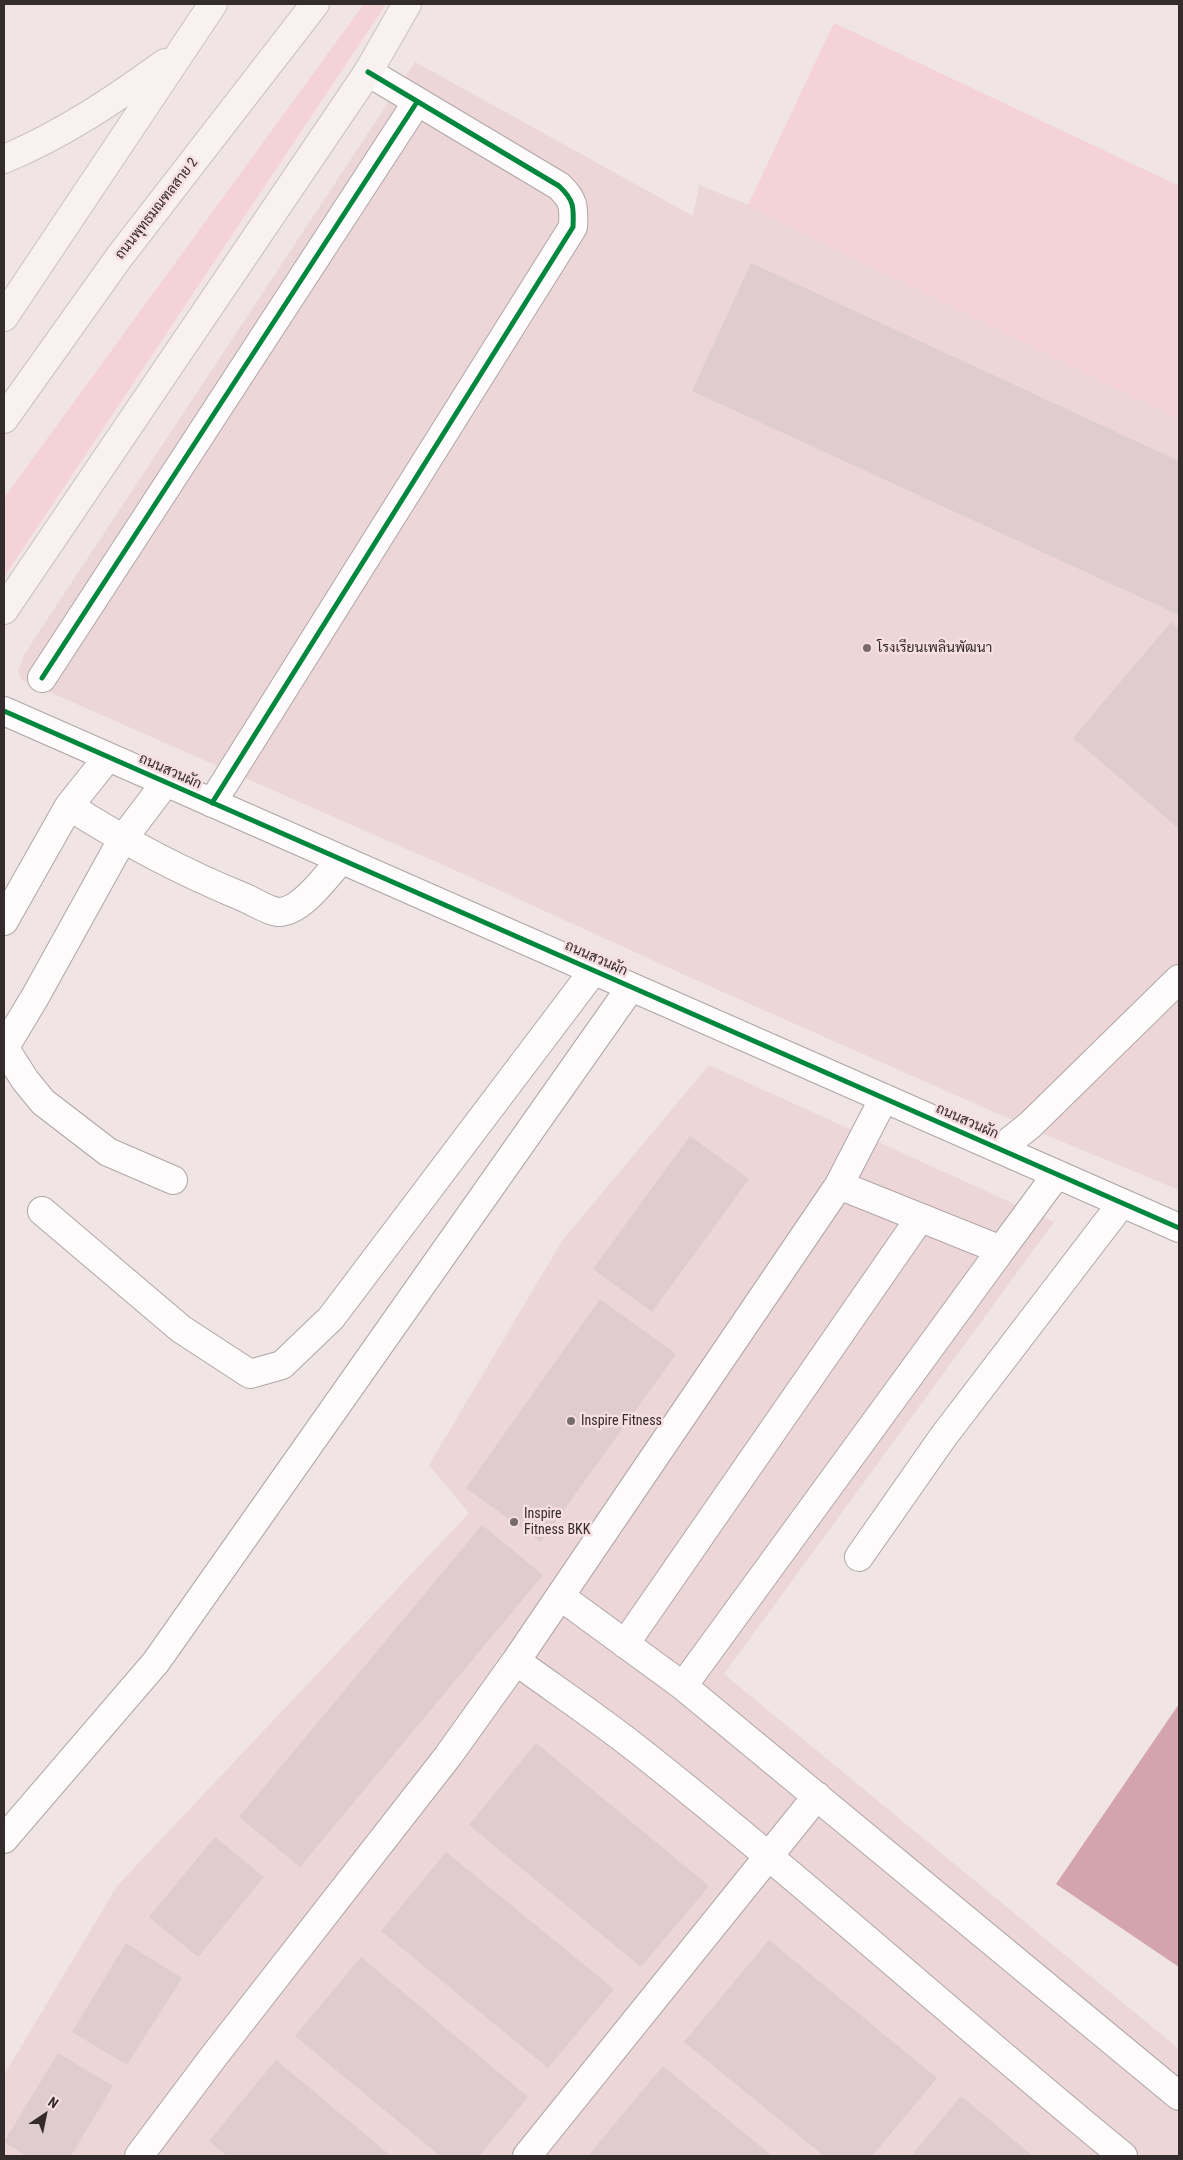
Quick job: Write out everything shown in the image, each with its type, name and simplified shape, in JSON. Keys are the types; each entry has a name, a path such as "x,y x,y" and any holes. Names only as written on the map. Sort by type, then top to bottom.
{"main road":[{"path":"4,317 213,4"},
{"name":"ถนนพุทธมณฑลสาย 2","path":"4,420 120,256 315,4"},
{"path":"4,610 368,72 407,4"},
{"path":"4,159 27,150 111,103 182,50"},
{"path":"4,310 22,288"}],"street":[{"path":"212,803 573,227 574,207 567,194 559,186 368,72"},
{"path":"42,678 418,102"},
{"name":"ถนนสวนผัก","path":"4,711 1179,1228"},
{"path":"4,921 68,806 108,757"},
{"path":"166,782 122,840 35,997 4,1047 42,1102 108,1152 173,1180"},
{"path":"68,806 122,840 196,878 279,912 296,907 306,899 341,860"},
{"path":"42,1211 181,1329 242,1369 250,1374 282,1365 331,1318 594,970"},
{"path":"1000,1149 1030,1125 1179,979"},
{"path":"4,1839 156,1662 631,987"},
{"path":"139,2156 214,2056 448,1756 516,1661 839,1185 884,1098"},
{"path":"683,1686 1057,1174"},
{"path":"839,1185 1001,1250"},
{"path":"859,1557 943,1437 1122,1203"},
{"path":"625,1644 920,1218"},
{"path":"560,1596 683,1686 1179,2096"},
{"path":"516,1661 636,1748 767,1855 1013,2066 1123,2156"},
{"path":"527,2156 767,1855 817,1796"}],"shaded area":[{"path":"364,4 386,4 4,577 4,498"},
{"name":"โรงเรียนเพลินพัฒนา","path":"834,23 1179,186 1179,1190 1046,1135 698,981 468,876 22,680 18,671 25,653 415,62 693,216 699,185 749,205"},
{"path":"834,23 1179,186 1179,419 748,205"},
{"path":"709,1065 1054,1222 724,1674 1179,2049 1179,2156 4,2156 4,2075 117,1886 469,1513 429,1465 562,1241"},
{"path":"1179,1704 1179,1967 1056,1884"}],"building":[{"path":"751,263 1179,461 1179,615 692,391"},
{"path":"1171,622 1179,629 1179,825 1177,827 1073,738"},
{"path":"690,1136 749,1179 652,1312 593,1269"},
{"name":"Inspire Fitness","path":"600,1299 676,1354 541,1542 466,1488"},
{"path":"482,1525 543,1575 300,1867 239,1817"},
{"path":"536,1743 709,1886 641,1967 469,1825"},
{"path":"215,1837 264,1877 198,1957 149,1917"},
{"path":"446,1852 614,1989 548,2068 381,1931"},
{"path":"769,1940 937,2078 872,2156 824,2156 684,2042"},
{"path":"126,1943 182,1978 127,2065 72,2032"},
{"path":"361,1957 528,2097 479,2156 440,2156 295,2036"},
{"path":"58,2053 113,2086 71,2156 26,2156 4,2142"},
{"path":"276,2060 391,2156 227,2156 209,2141"},
{"path":"663,2066 772,2156 588,2156"},
{"path":"961,2096 1033,2156 911,2156"}],"cycle path":[{"path":"212,803 573,227 572,204 559,186 368,72"},
{"path":"42,678 417,102"},
{"path":"4,711 1179,1228"}],"place":[{"name":"โรงเรียนเพลินพัฒนา","path":"867,648"},
{"name":"Inspire Fitness","path":"571,1421"},
{"name":"Inspire Fitness BKK","path":"514,1522"}]}
